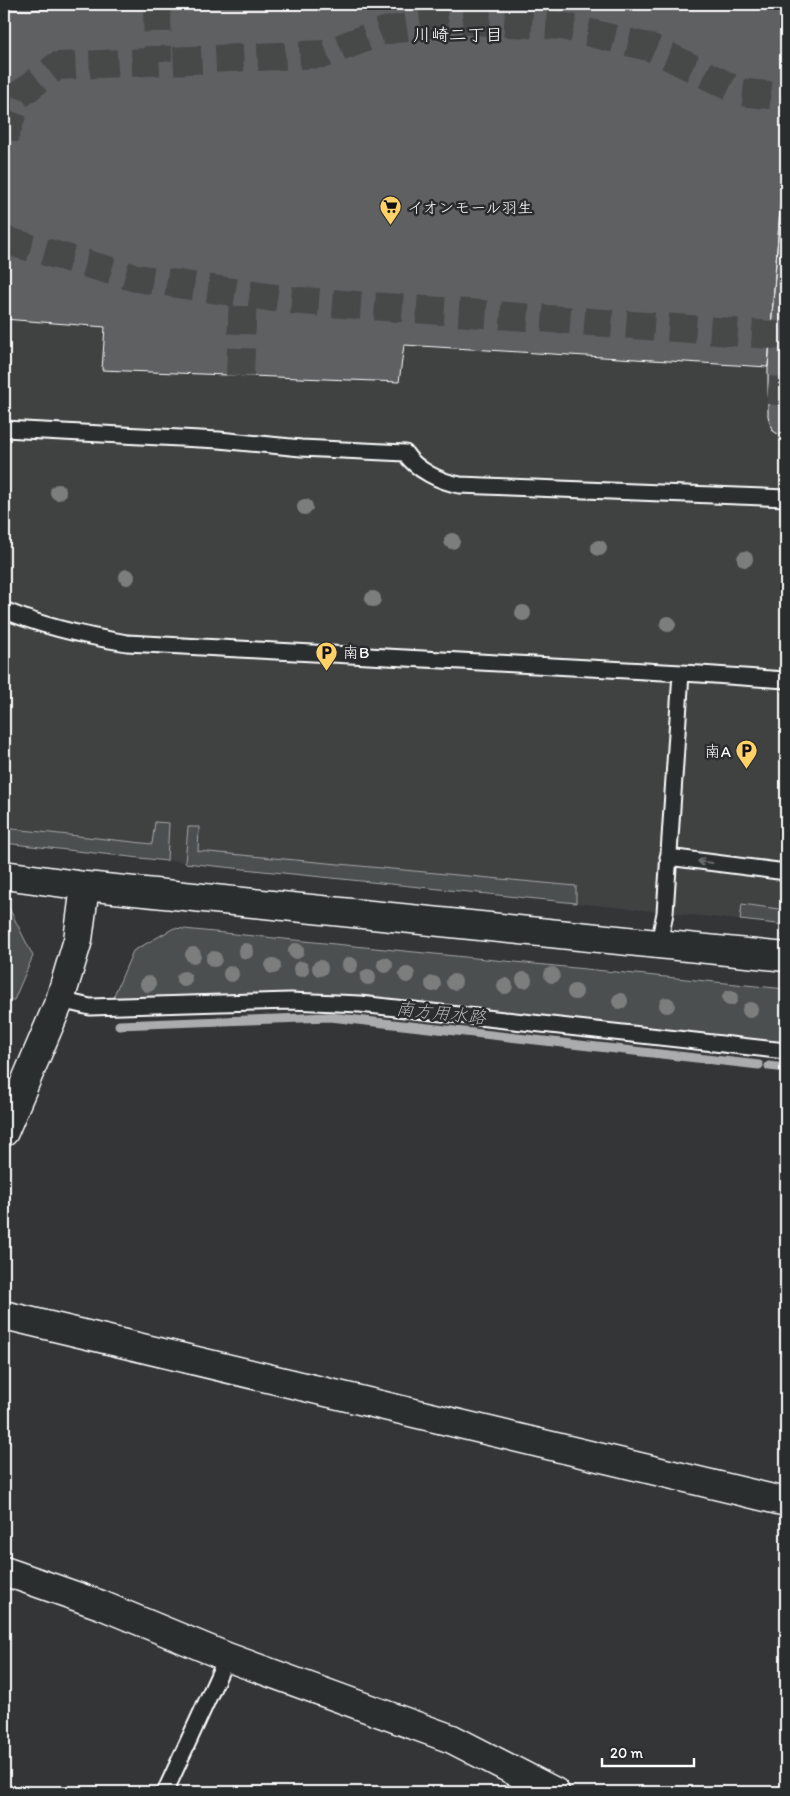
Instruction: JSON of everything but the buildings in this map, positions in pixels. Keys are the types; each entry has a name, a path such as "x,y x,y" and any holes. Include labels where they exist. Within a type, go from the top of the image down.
{"street":[{"path":"4,875 85,886 786,957"},
{"path":"4,1132 60,1000 78,940 85,886"},
{"path":"4,1315 786,1502"},
{"path":"4,1571 101,1606 227,1657 452,1739 554,1792"}],"lane":[{"path":"4,429 219,440 301,448 405,453 409,460 448,484 786,498"},
{"path":"4,610 16,616 71,632 127,643 786,680"},
{"path":"659,944 665,913 681,673"},
{"path":"668,857 786,872"},
{"path":"60,1000 90,1007 290,1002 360,1004 786,1051"},
{"path":"165,1792 227,1657"}],"shaded area":[{"name":"イオンモール羽生","path":"4,4 786,4 786,925 4,843"},
{"path":"155,822 169,823 167,861 4,843 4,828 152,844"},
{"path":"188,827 199,827 198,851 576,886 576,903 185,863"},
{"path":"742,904 786,910 786,925 740,920"},
{"path":"4,906 8,906 33,956 14,1000 4,1000"},
{"path":"174,928 786,989 786,1044 348,996 112,1000 133,951"}],"waterway":[{"name":"南方用水路","path":"119,1025 330,1017 759,1065"},
{"name":"南方用水路","path":"769,1066 786,1068"}],"tunnel":[{"path":"157,4 158,61"},
{"path":"4,138 19,95 57,66 324,54 384,31 455,20 562,26 652,48 740,92 786,97"},
{"path":"4,240 136,278 288,300 786,336"},
{"path":"240,376 243,294"},
{"path":"768,390 786,392"}],"place":[{"name":"イオンモール羽生","path":"391,226"},
{"name":"南B","path":"327,671"},
{"name":"南A","path":"747,770"}],"district":[{"name":"川崎二丁目","path":"458,35"}]}
